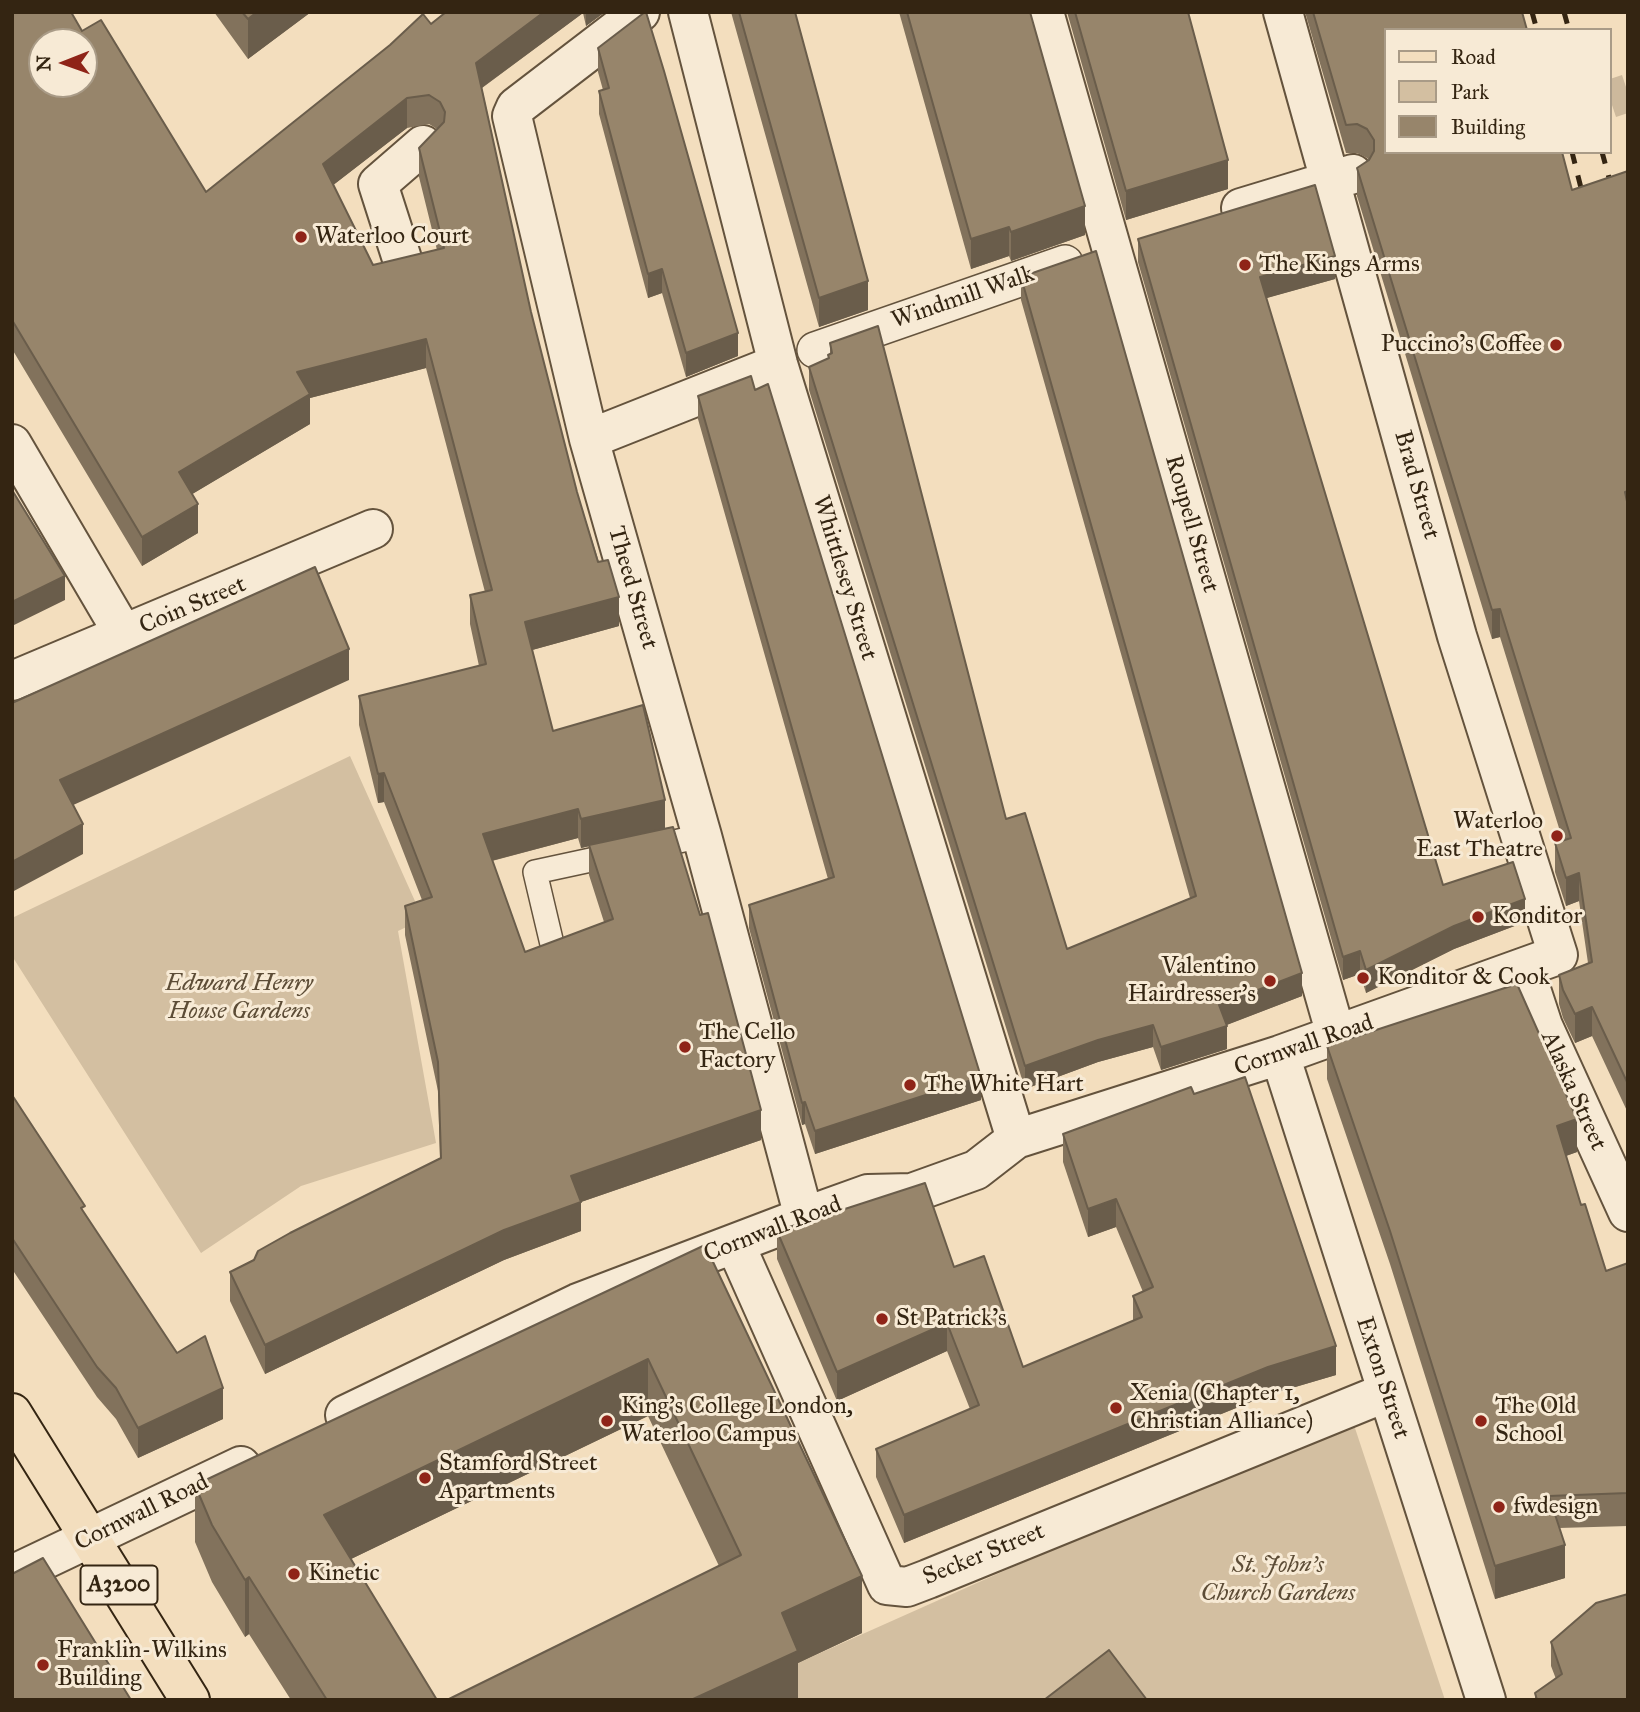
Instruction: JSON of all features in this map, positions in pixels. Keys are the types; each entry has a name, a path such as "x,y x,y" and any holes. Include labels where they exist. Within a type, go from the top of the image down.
{"main road":[{"name":"A3200","path":"12,1413 190,1700"}],"street":[{"name":"Theed Street","path":"640,12 501,121 702,836 804,1217"},
{"name":"Whittlesey Street","path":"688,12 778,364 1016,1139"},
{"name":"Roupell Street","path":"1044,12 1336,1035"},
{"name":"Brad Street","path":"1283,12 1342,177 1541,962"},
{"path":"403,262 378,184 423,145"},
{"path":"1210,217 1342,177"},
{"name":"Windmill Walk","path":"815,350 1147,236"},
{"path":"589,439 778,364"},
{"path":"12,444 124,635"},
{"name":"Coin Street","path":"12,681 373,529"},
{"name":"Cornwall Road","path":"318,1428 578,1303 868,1194 912,1194 976,1170 1016,1139 1280,1055 1541,962"},
{"name":"Alaska Street","path":"1541,962 1544,1026 1628,1212"},
{"name":"Exton Street","path":"1280,1055 1486,1700"},
{"name":"Secker Street","path":"735,1244 887,1586 907,1587 928,1579 1387,1392"},
{"name":"Cornwall Road","path":"12,1576 268,1452"}],"lane":[{"path":"552,944 536,872 702,836"}],"green space":[{"name":"Edward Henry House Gardens","path":"350,756 423,919 398,931 436,1143 301,1186 201,1253 12,956 12,918"},
{"name":"St. John's Church Gardens","path":"1351,1416 1445,1700 794,1700 782,1670"}],"building":[{"path":"12,12 71,12 80,28 28,28 28,98 98,98 98,28 87,28 101,20 206,192 390,45 423,14 431,24 446,12 544,12 476,63 531,312 577,492 598,562 608,560 619,597 525,622 553,731 643,705 665,800 581,819 578,809 483,834 525,952 613,919 589,845 673,827 700,915 708,913 761,1110 571,1176 581,1202 504,1230 265,1345 230,1272 254,1260 258,1251 290,1233 441,1158 438,1062 405,906 432,897 384,773 378,774 359,696 486,664 470,595 492,590 426,339 297,372 310,394 179,472 198,504 142,537 12,320","holes":["429,95 440,102 445,112 444,122 419,148 444,248 373,265 323,164 407,98"]},
{"path":"242,12 257,12 248,19"},
{"path":"645,12 738,333 686,353 662,269 648,274 599,91 609,88 598,48"},
{"path":"739,12 795,12 868,281 819,298"},
{"path":"907,12 1030,12 1085,206 1011,232 1009,227 971,239"},
{"path":"1075,12 1188,12 1228,160 1126,191"},
{"path":"1313,12 1522,12 1526,28 1384,28 1384,154 1563,154 1572,190 1628,171 1628,491 1625,492 1628,506 1628,1084 1592,1007 1575,1014 1563,990 1559,975 1592,962 1579,873 1566,878 1555,843 1571,838 1500,609 1492,610 1357,168 1369,160 1374,151 1374,140 1367,129 1357,124 1346,125"},
{"path":"1315,185 1335,256 1260,277 1443,885 1513,862 1525,899 1454,926 1366,970 1360,951 1343,957 1138,239"},
{"path":"1096,251 1302,973 1219,1005 1227,1026 1161,1047 1153,1025 1098,1040 1025,1066 809,367 829,358 828,355 832,353 830,343 878,326 1006,819 1025,813 1067,949 1196,896 1021,277"},
{"path":"751,376 755,390 768,384 981,1077 815,1131 805,1102 802,1103 749,905 834,877 698,396"},
{"path":"12,490 65,576 12,602"},
{"path":"315,567 349,649 60,780 83,824 12,862 12,703"},
{"path":"1517,984 1577,1119 1557,1126 1581,1205 1585,1204 1606,1271 1628,1263 1628,1493 1549,1496 1565,1545 1495,1566 1390,1231 1327,1046"},
{"path":"1245,1077 1336,1346 1268,1367 904,1515 876,1449 979,1405 947,1323 837,1372 777,1231 925,1183 954,1267 984,1256 1023,1367 1142,1317 1133,1296 1153,1287 1116,1199 1088,1209 1063,1134 1191,1087 1194,1094"},
{"path":"12,1095 85,1206 81,1208 177,1353 205,1336 223,1388 138,1428 116,1388 97,1367 12,1238"},
{"path":"705,1245 862,1576 782,1613 798,1651 691,1700 447,1700 741,1555 648,1359 324,1515 437,1700 327,1700 249,1577 245,1580 212,1525 195,1485"},
{"path":"43,1558 131,1700 12,1700 12,1574"},
{"path":"1628,1594 1628,1700 1537,1700 1535,1693 1562,1674 1551,1642 1596,1603"},
{"path":"1109,1650 1147,1700 1044,1700"}],"tunnel":[{"path":"1612,98 1628,93"}],"railway":[{"path":"1532,12 1536,28"},
{"path":"1564,12 1568,28"},
{"path":"1572,154 1585,204"},
{"path":"1603,154 1614,196"}],"place":[{"name":"Waterloo Court","path":"301,237"},
{"name":"The Kings Arms","path":"1245,265"},
{"name":"Puccino's Coffee","path":"1556,345"},
{"name":"Waterloo East Theatre","path":"1557,836"},
{"name":"Konditor","path":"1478,917"},
{"name":"Konditor & Cook","path":"1363,978"},
{"name":"Valentino Hairdresser's","path":"1270,981"},
{"name":"The Cello Factory","path":"685,1047"},
{"name":"The White Hart","path":"910,1085"},
{"name":"St Patrick's","path":"882,1319"},
{"name":"Xenia (Chapter 1, Christian Alliance)","path":"1116,1408"},
{"name":"King's College London, Waterloo Campus","path":"607,1421"},
{"name":"The Old School","path":"1481,1421"},
{"name":"Stamford Street Apartments","path":"425,1478"},
{"name":"fwdesign","path":"1499,1507"},
{"name":"Kinetic","path":"294,1574"},
{"name":"Franklin-Wilkins Building","path":"43,1665"}]}
